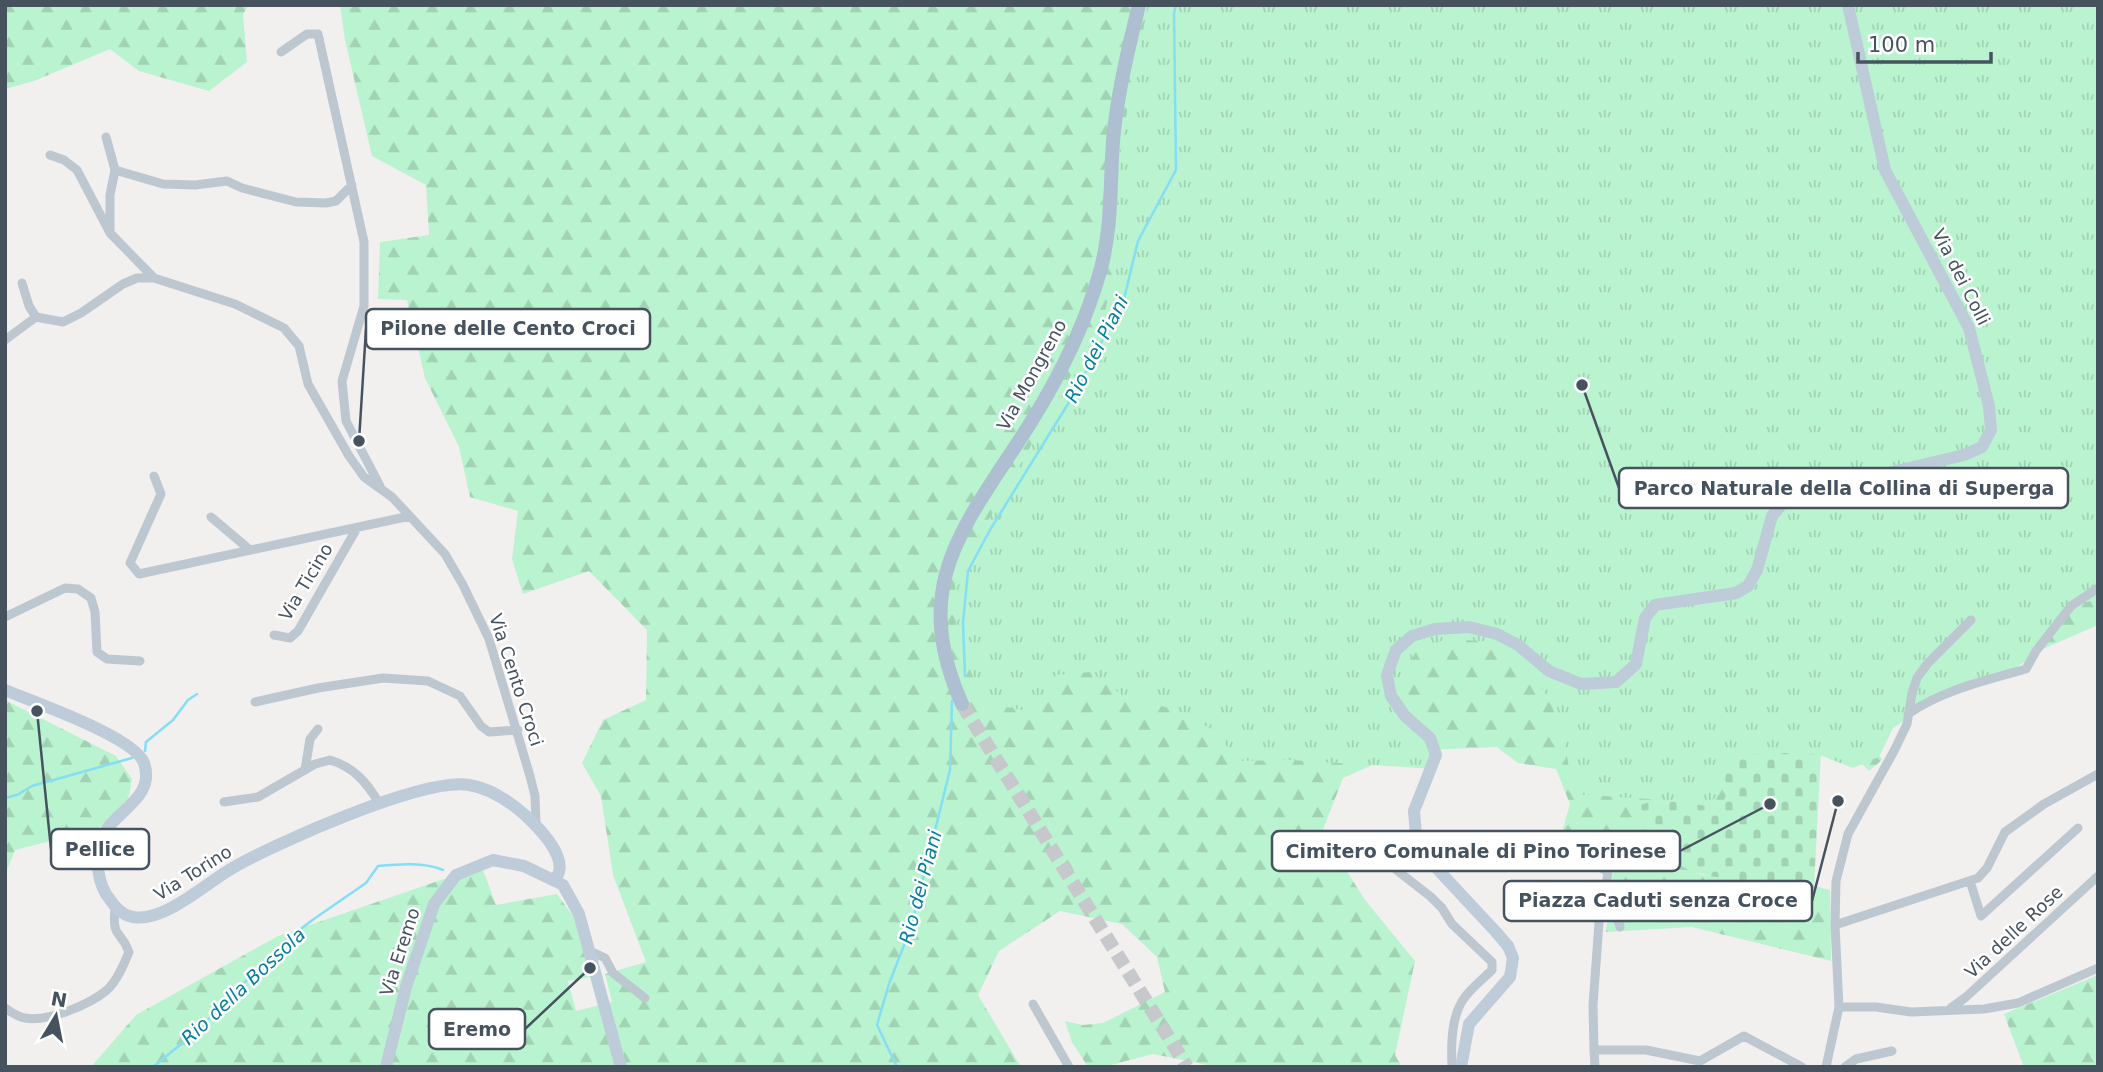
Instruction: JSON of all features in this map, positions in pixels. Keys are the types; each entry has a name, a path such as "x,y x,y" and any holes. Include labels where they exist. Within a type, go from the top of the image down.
{"main road":[{"name":"Via Mongreno","path":"962,704 947,668 939,626 947,567 968,522 1069,356 1094,290 1108,223 1116,113 1139,5"}],"street":[{"name":"Via dei Colli","path":"1461,1067 1469,1024 1510,977 1513,958 1508,946 1429,860 1416,835 1414,811 1436,755 1430,738 1405,716 1391,696 1387,675 1396,650 1412,636 1435,629 1469,627 1497,634 1518,645 1549,671 1581,684 1616,682 1636,664 1645,618 1654,605 1736,593 1748,586 1757,570 1772,516 1782,504 1863,479 1964,455 1982,447 1991,430 1989,406 1969,328 1885,170 1847,5"},
{"path":"281,52 307,34 318,34 364,243 364,306 342,381 346,421 381,487"},
{"path":"106,137 115,170 110,195 110,233"},
{"name":"Via Cento Croci","path":"50,155 64,160 77,170 110,233 154,278 235,304 284,328 299,346 308,384 363,477 381,487 445,554 476,609 489,639 518,730 535,796 536,824"},
{"path":"115,170 163,184 195,185 218,180 227,181 242,188 296,202 336,201 352,186"},
{"path":"22,283 29,306 36,317 63,322 123,284 137,278 154,278"},
{"path":"5,340 36,317"},
{"name":"Via Ticino","path":"154,477 161,494 130,564 139,574 410,516"},
{"path":"211,517 250,550"},
{"name":"Via Ticino","path":"274,635 290,638 298,631 357,528"},
{"path":"5,617 65,588 78,589 91,598 95,612 97,652 107,659 140,661"},
{"path":"1908,714 1936,698 1971,684 2026,669 2036,651 2071,606 2098,588"},
{"path":"1826,1067 1839,1007 1836,881 1847,834 1907,724 1912,692 1923,670 1971,620"},
{"path":"255,702 318,688 383,678 428,681 460,696 481,726 489,732 518,730"},
{"path":"5,690 104,732 134,748 144,762 146,780 143,791 136,800 105,832 98,862 104,891 115,908 114,927 117,936 126,942 129,952 122,969 107,989 63,1014 30,1019 21,1018 5,1008"},
{"path":"305,771 310,739 318,729"},
{"path":"224,802 258,797 315,764 330,760 355,772 367,784 379,803"},
{"path":"1835,925 1983,874 2005,832 2044,804 2098,774"},
{"name":"Via Torino","path":"115,908 131,917 158,916 261,852 379,803 436,787 468,784 497,794 536,824 557,854 559,879 579,914 621,1067"},
{"path":"1969,881 1981,916 2078,828"},
{"path":"1555,842 1569,854 1608,871 1595,953 1595,1067"},
{"name":"Via Eremo","path":"386,1067 406,987 434,904 456,875 493,860 524,866 559,879"},
{"path":"1385,861 1442,908 1452,924 1492,962 1492,970 1465,997 1458,1009 1454,1026 1452,1067"},
{"name":"Via delle Rose","path":"1950,1009 2098,876"},
{"path":"1605,903 1610,903 1615,909 1620,927"},
{"path":"590,951 605,958 613,973 645,998"},
{"path":"1839,1007 1876,1007 1911,1012 1984,1009 2018,1003 2098,968"},
{"path":"1033,1003 1069,1067"},
{"path":"1594,1051 1646,1050 1700,1060 1744,1036 1802,1067"},
{"path":"1845,1067 1856,1059 1892,1051"}],"green space":[{"path":"5,5 249,5 243,14 247,62 209,91 139,71 110,49 34,81 5,89"},
{"path":"340,5 2098,5 2098,625 1946,691 1862,721 1882,760 1869,771 1848,749 1821,752 1720,782 1727,794 1720,808 1655,801 1641,832 1666,845 1679,864 1702,875 1814,886 1830,890 1831,961 1692,927 1606,932 1613,870 1581,859 1559,843 1570,804 1556,769 1518,763 1497,747 1404,751 1343,778 1322,832 1365,900 1415,961 1395,1055 1402,1067 1217,1067 1153,1054 1103,1067 1088,1067 1072,1042 1065,1021 1083,1025 1103,1023 1165,992 1157,957 1122,924 1060,911 999,951 978,995 1021,1067 91,1067 136,1015 278,936 441,880 483,870 496,905 557,894 575,919 590,977 568,981 576,1011 612,1002 605,974 646,962 613,875 601,796 582,763 603,720 646,700 647,630 589,571 523,594 512,559 518,511 470,497 459,447 425,378 407,300 378,299 380,242 429,235 426,185 372,156 345,40"},
{"path":"1148,5 2098,5 2098,600 2073,604 2026,661 2003,676 1942,696 1893,728 1879,757 1853,768 1817,754 1741,755 1726,770 1722,790 1710,803 1573,794 1565,743 1551,703 1527,664 1502,643 1453,639 1424,644 1401,670 1402,706 1429,732 1435,769 1290,760 1240,761 1211,729 1179,711 1122,695 1091,672 1056,675 1040,699 1028,711 983,703 956,633 955,579 1103,319 1116,268 1118,171"},
{"path":"5,700 116,756 132,779 128,800 98,829 15,850 5,875"},
{"path":"1717,741 1821,752 1814,886 1764,883 1691,871 1680,865 1666,845 1647,834 1636,823 1635,810 1651,802 1720,808 1727,794 1720,782"},
{"path":"2098,975 2098,1067 2024,1067 2004,1014"}],"waterway":[{"name":"Rio dei Piani","path":"965,676 963,623 968,571 990,530 1076,391 1124,299 1138,241 1176,170 1176,5"},
{"path":"145,751 146,742 173,720 188,700 197,694"},
{"name":"Rio dei Piani","path":"897,1067 877,1025 889,984 911,927 950,770 952,701"},
{"path":"5,798 17,795 32,786 132,758"},
{"name":"Rio della Bossola","path":"153,1067 196,1032 283,943 366,883 378,866 420,865 443,870"}],"tunnel":[{"path":"962,704 1187,1067"}],"place":[{"name":"Parco Naturale della Collina di Superga","path":"1582,385"},
{"name":"Pilone delle Cento Croci","path":"359,441"},
{"name":"Pellice","path":"37,711"},
{"name":"Piazza Caduti senza Croce","path":"1838,801"},
{"name":"Cimitero Comunale di Pino Torinese","path":"1770,804"},
{"name":"Eremo","path":"590,968"}]}
